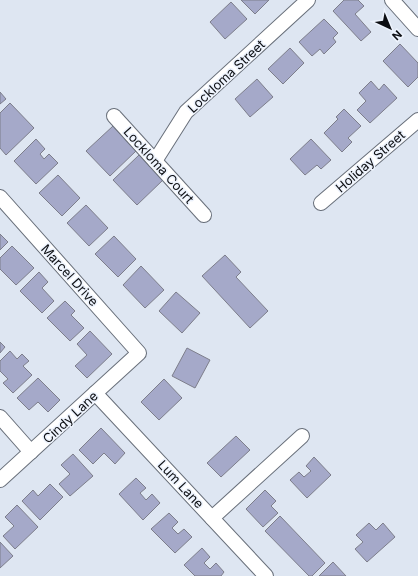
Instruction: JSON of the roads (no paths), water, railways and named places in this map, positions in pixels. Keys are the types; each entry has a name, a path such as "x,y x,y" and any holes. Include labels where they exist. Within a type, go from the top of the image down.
{"street":[{"name":"Lockloma Street","path":"155,161 186,112 308,0"},
{"path":"392,0 418,30"},
{"name":"Lockloma Court","path":"114,116 204,215"},
{"name":"Holiday Street","path":"321,203 418,120"},
{"name":"Marcel Drive","path":"0,197 139,353"},
{"name":"Cindy Lane","path":"0,480 139,353"},
{"name":"Lum Lane","path":"95,393 266,576"},
{"path":"0,417 32,452"},
{"path":"212,518 302,436"}]}
